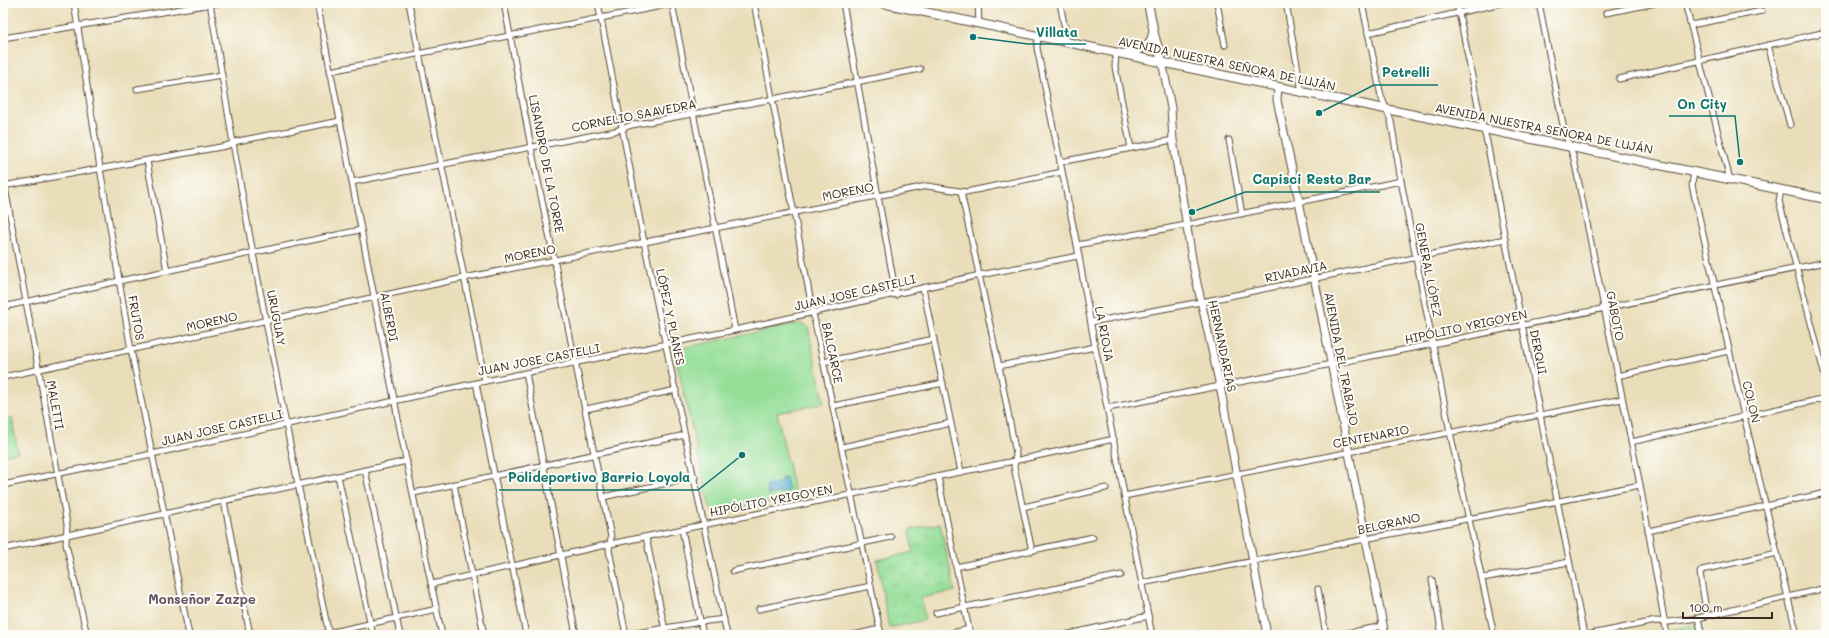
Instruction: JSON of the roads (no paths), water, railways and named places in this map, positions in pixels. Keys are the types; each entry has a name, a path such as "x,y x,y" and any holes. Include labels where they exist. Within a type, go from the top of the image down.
{"main road":[{"name":"AVENIDA NUESTRA SEÑORA DE LUJÁN","path":"882,3 906,6 979,24 1162,61 1278,87 1826,199"},
{"path":"1148,3 1162,61"},
{"path":"1153,3 1160,38 1162,61"},
{"path":"1119,53 1145,48 1153,39 1154,32"}],"street":[{"name":"FRUTOS","path":"74,3 131,350 189,635"},
{"path":"3,38 218,3"},
{"name":"ALBERDI","path":"317,3 360,230 375,297 442,635"},
{"path":"409,3 484,381"},
{"name":"LISANDRO DE LA TORRE","path":"504,3 531,147 575,364 604,497 611,538 609,550 625,635"},
{"name":"LÓPEZ Y PLANES","path":"598,3 644,242 705,524 727,635"},
{"name":"BALCARCE","path":"754,3 813,313 853,495 881,635"},
{"path":"842,3 896,295"},
{"path":"978,3 979,24"},
{"path":"1060,3 1065,29 1065,42"},
{"path":"1217,3 1225,45"},
{"path":"1286,3 1302,92"},
{"name":"GENERAL LÓPEZ","path":"1362,3 1381,96 1391,121 1450,432 1494,635"},
{"name":"DERQUI","path":"1457,3 1484,129 1569,562 1585,635"},
{"path":"1368,33 1502,3"},
{"name":"GABOTO","path":"1539,3 1564,130 1574,159 1603,309 1640,485 1667,635"},
{"path":"1606,13 1625,6 1656,3"},
{"path":"1686,3 1730,180"},
{"name":"URUGUAY","path":"211,4 233,143 253,253 298,485 329,634"},
{"path":"330,71 420,55 511,35 672,4 735,330"},
{"path":"1691,26 1762,11"},
{"path":"1618,80 1826,32"},
{"name":"LA RIOJA","path":"1038,36 1037,48 1077,245 1095,347 1152,635"},
{"path":"1768,45 1790,125"},
{"path":"1119,53 1115,67 1131,148"},
{"name":"HERNANDARIAS","path":"1162,61 1186,225 1201,302 1220,386 1267,635"},
{"name":"CORNELIO SAAVEDRA","path":"352,182 920,69"},
{"path":"137,89 222,75"},
{"name":"AVENIDA DEL TRABAJO","path":"1278,87 1277,100 1299,201 1385,635"},
{"path":"4,186 147,161 340,121"},
{"path":"1060,162 1173,140"},
{"path":"1229,140 1242,214"},
{"path":"147,161 167,271"},
{"name":"MORENO","path":"3,377 464,278 927,186 961,192 1062,172"},
{"name":"COLON","path":"1694,172 1692,185 1714,285 1797,635"},
{"name":"MALETTI","path":"3,178 67,524 66,544 88,635"},
{"path":"1077,245 1242,214 1401,180"},
{"path":"1781,190 1779,201 1826,380"},
{"path":"961,192 999,366 1016,454 1014,467 1032,551"},
{"path":"3,307 360,230"},
{"name":"RIVADAVIA","path":"1091,322 1201,302 1505,239"},
{"name":"JUAN JOSE CASTELLI","path":"3,485 484,381 575,364 735,330 980,275 1078,256"},
{"name":"HIPÓLITO YRIGOYEN","path":"1108,408 1522,326 1826,262"},
{"path":"923,288 961,472"},
{"path":"823,362 934,339"},
{"path":"999,366 1095,347"},
{"path":"1617,376 1729,351"},
{"path":"526,373 560,549 559,556 576,635"},
{"path":"476,383 526,635"},
{"path":"833,406 943,383"},
{"path":"586,409 676,390"},
{"path":"1631,442 1826,398"},
{"name":"CENTENARIO","path":"1124,496 1622,399"},
{"path":"842,447 951,423"},
{"path":"414,493 685,435"},
{"name":"HIPÓLITO YRIGOYEN","path":"432,584 610,544 1014,462 1114,439"},
{"path":"3,549 407,461"},
{"path":"365,470 400,635"},
{"path":"338,476 373,635"},
{"path":"604,497 694,477"},
{"path":"938,477 970,635"},
{"path":"454,484 484,635"},
{"name":"BELGRANO","path":"1142,583 1640,485"},
{"path":"1023,507 1106,488"},
{"path":"1648,531 1826,494"},
{"path":"224,501 250,635"},
{"path":"682,529 703,635"},
{"path":"646,537 666,635"},
{"path":"733,571 891,537"},
{"path":"956,567 1093,537"},
{"path":"1707,616 1700,573 1702,570 1777,553"},
{"path":"1482,578 1569,562"},
{"path":"936,613 1121,575"},
{"path":"1432,580 1442,635"},
{"path":"759,609 871,586"},
{"path":"1585,635 1656,621 1664,622 1698,618 1826,588"},
{"path":"1318,589 1326,635"},
{"path":"318,635 329,634 371,623 437,609"},
{"path":"1065,635 1148,616"},
{"path":"1698,618 1702,635"},
{"path":"625,635 700,622 724,620"},
{"path":"1337,635 1383,626"},
{"path":"853,635 880,629"},
{"path":"944,635 969,629"}],"water":[{"path":"786,477 789,491 768,495 766,485 782,482 781,478"}],"place":[{"name":"Villata","path":"973,37"},
{"name":"Petrelli","path":"1319,113"},
{"name":"On City","path":"1740,162"},
{"name":"Capisci Resto Bar","path":"1192,212"},
{"name":"Polideportivo Barrio Loyola","path":"742,455"}],"district":[{"name":"Monseñor Zazpe","path":"202,599"}]}
